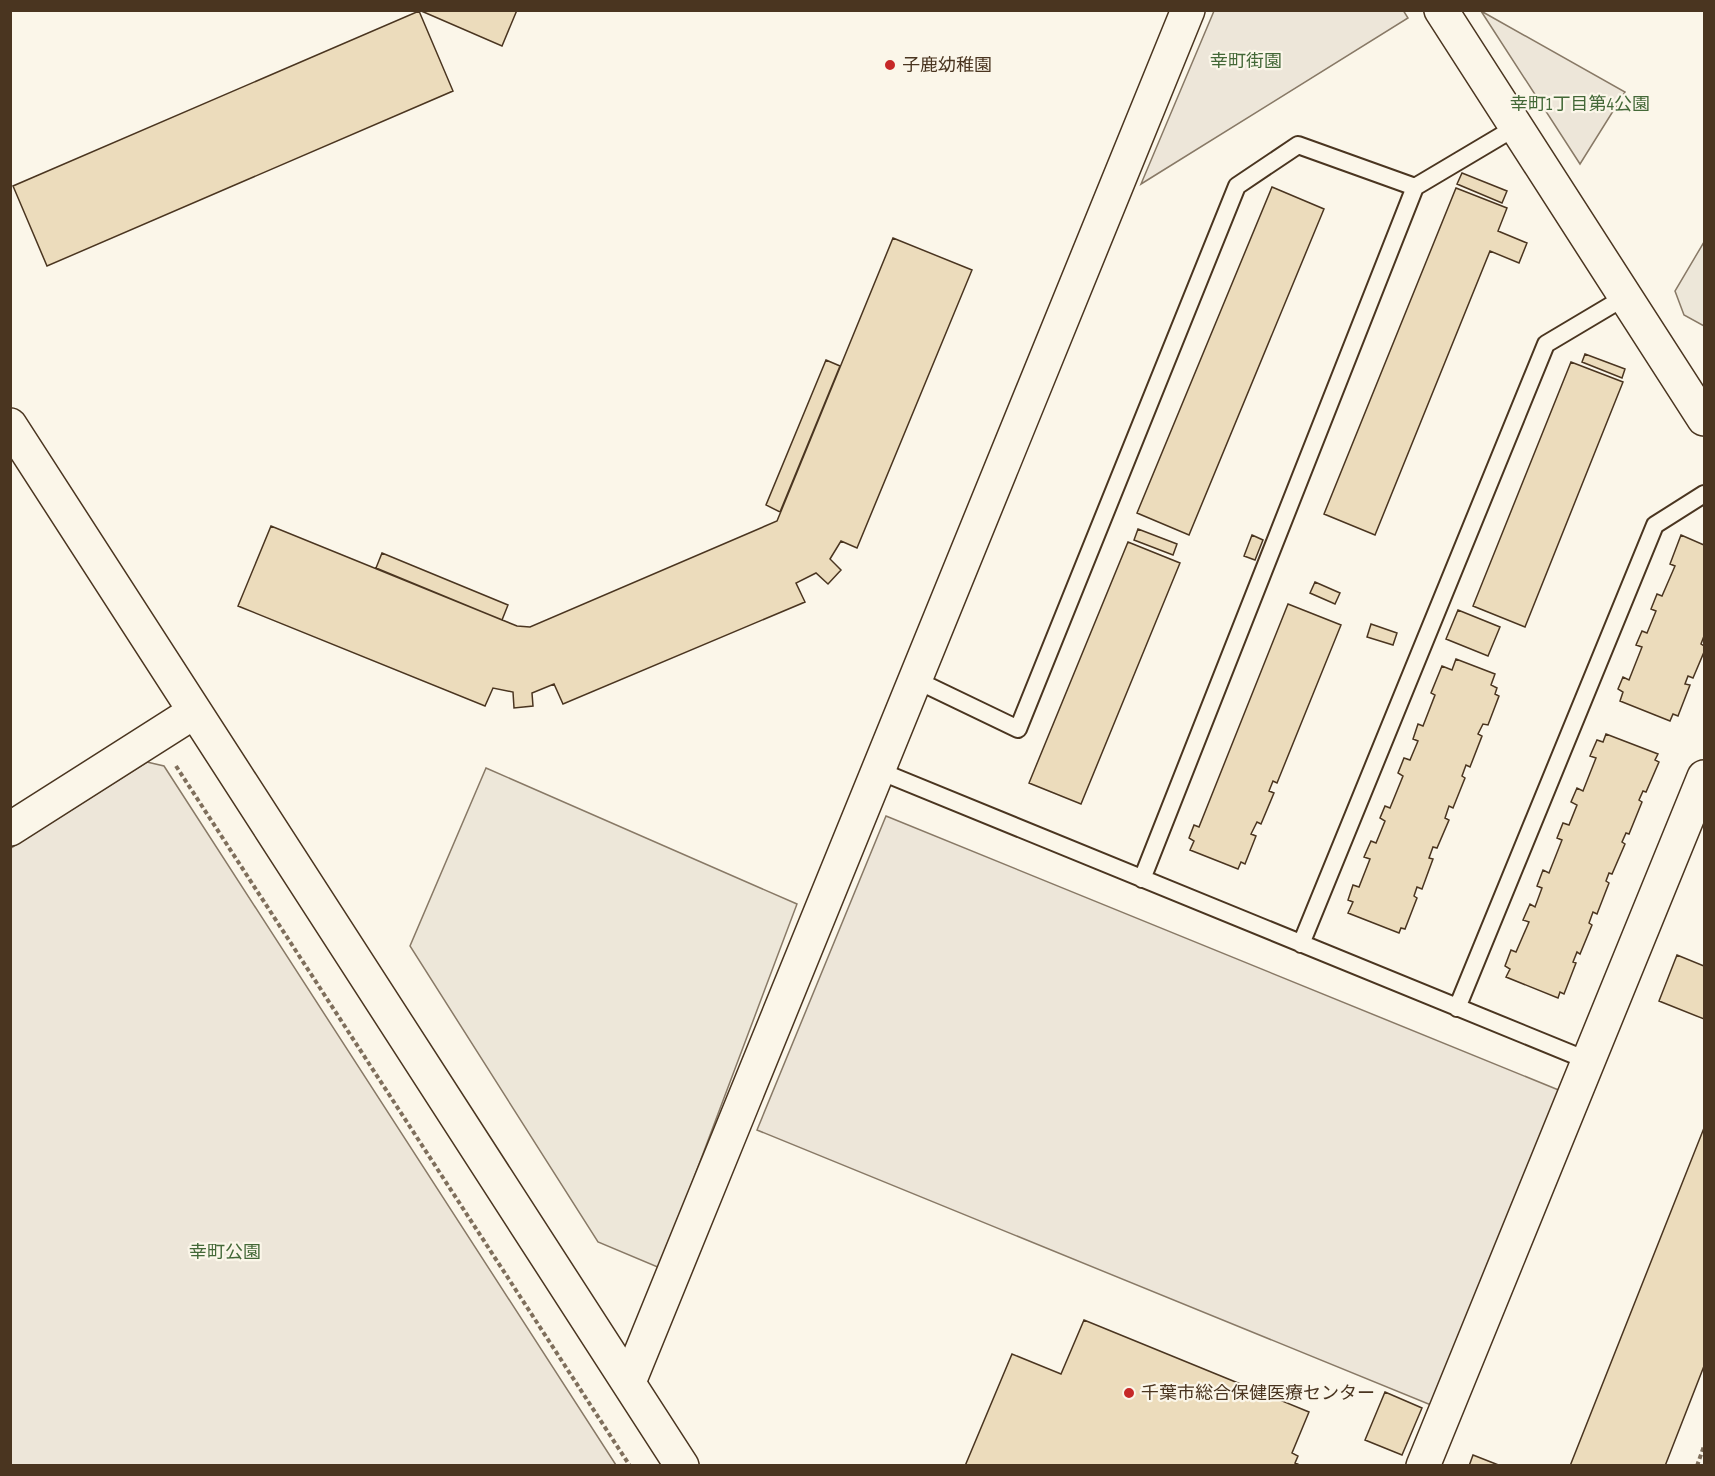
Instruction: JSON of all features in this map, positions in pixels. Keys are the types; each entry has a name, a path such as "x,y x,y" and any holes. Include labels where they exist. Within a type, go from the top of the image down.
{"street":[{"path":"629,1382 1188,10"},
{"path":"1441,10 1704,419"},
{"path":"10,425 682,1466"},
{"path":"10,829 194,712"},
{"path":"1423,1466 1704,777"}],"lane":[{"path":"1142,879 1416,187 1516,127"},
{"path":"915,680 1018,729 1237,186 1298,145 1416,187"},
{"path":"1301,944 1546,344 1626,297"},
{"path":"1457,1008 1655,525 1704,494"},
{"path":"877,770 1589,1061"}],"path":[{"path":"176,766 630,1466"},
{"path":"1697,1466 1704,1446"}],"green space":[{"name":"幸町街園","path":"1403,10 1408,18 1141,184 1214,11"},
{"name":"幸町1丁目第4公園","path":"1481,11 1625,92 1580,164"},
{"name":"幸町公園","path":"147,762 164,766 616,1465 11,1466 11,848"},
{"path":"886,816 1561,1091 1431,1405 757,1130"}],"shaded area":[{"path":"1704,242 1704,326 1684,315 1675,291"},
{"path":"486,768 797,904 660,1268 598,1242 410,946"}],"building":[{"path":"419,10 517,10 502,46"},
{"path":"419,11 453,91 47,266 13,186"},
{"path":"1462,173 1507,191 1502,203 1457,184"},
{"path":"1272,187 1324,209 1189,535 1137,513"},
{"path":"1456,188 1507,208 1498,231 1527,243 1519,263 1490,251 1375,535 1324,514"},
{"path":"893,238 972,270 857,548 841,541 830,559 841,570 828,584 816,573 796,583 805,602 563,704 554,684 532,693 533,706 514,708 513,692 493,688 485,706 238,606 271,526 517,626 530,627 777,521"},
{"path":"1585,354 1625,369 1622,378 1582,362"},
{"path":"826,360 840,366 780,512 766,505"},
{"path":"1571,362 1623,382 1525,627 1473,606"},
{"path":"1138,529 1177,544 1173,555 1134,540"},
{"path":"1252,535 1263,540 1255,560 1244,556"},
{"path":"1681,535 1704,545 1704,636 1701,644 1704,646 1704,652 1693,678 1688,676 1685,684 1690,685 1678,716 1673,714 1670,721 1620,701 1623,692 1618,689 1623,677 1629,680 1642,647 1636,645 1642,631 1647,633 1656,611 1651,609 1657,594 1662,596 1675,566 1670,564"},
{"path":"1128,542 1180,563 1081,804 1029,783"},
{"path":"382,553 508,605 502,620 376,568"},
{"path":"1315,582 1340,593 1335,604 1310,593"},
{"path":"1288,604 1341,625 1277,783 1273,781 1269,791 1274,793 1261,824 1257,822 1251,834 1256,836 1245,864 1241,862 1238,869 1190,850 1194,841 1189,838 1194,825 1199,827"},
{"path":"1458,610 1500,627 1488,656 1446,639"},
{"path":"1371,624 1397,633 1393,645 1367,637"},
{"path":"1456,659 1495,674 1491,685 1497,688 1495,694 1499,696 1488,725 1483,724 1478,734 1482,736 1470,767 1466,765 1462,776 1465,778 1453,808 1449,806 1445,818 1449,820 1437,848 1433,847 1429,858 1433,859 1422,889 1417,887 1414,896 1417,898 1405,929 1401,928 1399,933 1348,913 1353,902 1348,900 1353,885 1359,887 1370,859 1364,857 1371,841 1376,843 1385,821 1380,818 1385,806 1390,808 1403,776 1398,773 1404,758 1410,760 1418,741 1413,739 1418,724 1423,726 1435,695 1431,693 1442,666 1452,670"},
{"path":"1606,734 1658,754 1655,760 1659,762 1646,792 1643,791 1639,800 1642,802 1629,834 1626,833 1622,842 1625,844 1612,874 1609,873 1606,881 1609,883 1597,914 1593,912 1589,923 1592,925 1580,954 1577,952 1573,962 1576,963 1564,994 1560,992 1558,998 1506,977 1510,969 1505,966 1511,950 1516,952 1529,922 1523,920 1530,904 1535,907 1542,888 1537,886 1543,870 1549,873 1562,840 1557,838 1563,823 1569,825 1577,805 1571,802 1577,788 1583,791 1596,758 1590,756 1597,740 1603,742"},
{"path":"1677,955 1704,966 1704,1019 1659,1001"},
{"path":"1704,1128 1704,1366 1665,1466 1570,1466"},
{"name":"千葉市総合保健医療センター","path":"1084,1320 1309,1412 1292,1453 1298,1456 1295,1463 1302,1466 965,1466 1012,1354 1061,1374"},
{"path":"1385,1392 1422,1408 1402,1455 1365,1440"},
{"path":"1473,1455 1501,1466 1469,1466"}],"place":[{"name":"子鹿幼稚園","path":"890,65"},
{"name":"千葉市総合保健医療センター","path":"1129,1393"}]}
